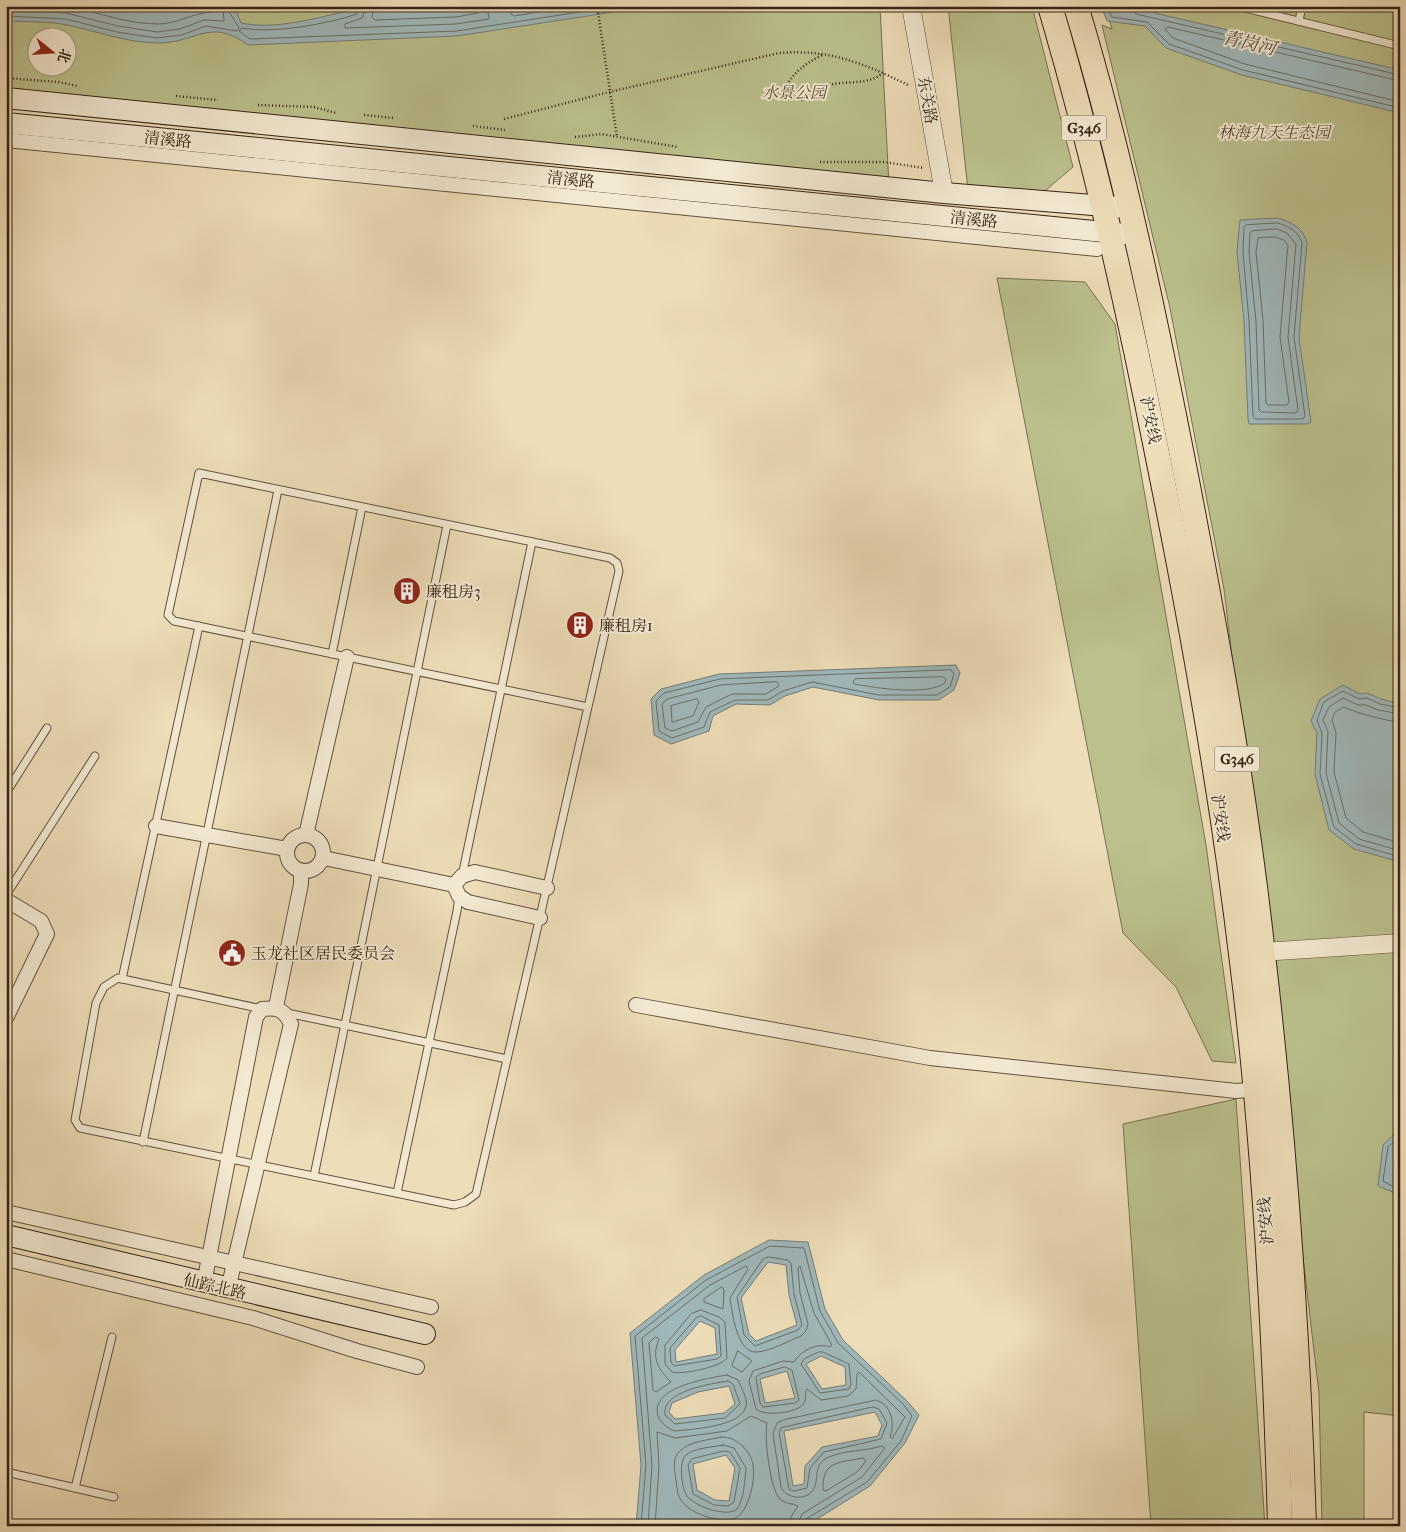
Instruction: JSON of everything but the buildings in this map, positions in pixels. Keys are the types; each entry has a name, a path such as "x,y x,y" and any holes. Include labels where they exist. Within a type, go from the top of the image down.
{"highway":[{"name":"沪安线","path":"1050,6 1104,206 1104,240 1184,584 1242,962 1288,1210 1301,1424 1304,1526"},
{"name":"沪安线","path":"1076,6 1136,235 1163,358 1206,581 1238,766 1263,952 1280,1526"}],"main road":[{"name":"清溪路","path":"6,98 944,193 1129,208"},
{"path":"98,132 101,107"},
{"name":"清溪路","path":"6,123 1104,240 1136,235"},
{"name":"仙踪北路","path":"6,1235 228,1289 425,1334"}],"street":[{"name":"东关路","path":"911,6 944,193"},
{"path":"6,140 1104,240"},
{"path":"306,835 347,657"},
{"path":"156,826 287,849"},
{"path":"306,835 313,836 322,845 324,858 313,871 301,872 288,861 287,849 294,838 306,835"},
{"path":"324,858 458,886 468,902 540,918"},
{"path":"228,1289 292,1024 281,1010 301,884 301,872"},
{"path":"458,886 475,872 547,888"},
{"path":"6,900 41,921 47,934 6,1018"},
{"path":"1263,952 1400,943"},
{"path":"636,1005 930,1058 1236,1091 1266,1089"},
{"path":"204,1283 256,1017 262,1010 281,1010"},
{"path":"6,1212 431,1307"},
{"path":"6,1259 253,1318 357,1351 417,1367"}],"lane":[{"path":"1237,6 1400,46"},
{"path":"1300,21 1302,6"},
{"path":"262,1010 122,978 118,978 104,986 96,1003 75,1120 80,1128 454,1205 466,1202 476,1194 547,888 619,571 617,563 610,558 199,474 168,615 174,621 588,707"},
{"path":"143,1142 278,490"},
{"path":"332,654 362,507"},
{"path":"314,1176 447,525"},
{"path":"397,1193 457,911 458,886 502,689 532,542"},
{"path":"122,978 199,626"},
{"path":"6,793 47,728"},
{"path":"6,895 95,756"},
{"path":"281,1010 507,1059"},
{"path":"75,1488 112,1337"},
{"path":"6,1472 114,1497"}],"path":[{"path":"597,6 617,137"},
{"path":"504,119 609,92 779,53 801,51 844,57 883,73 927,95"},
{"path":"782,94 787,83 798,69 823,54"},
{"path":"801,100 829,85 864,83 874,80 883,73"},
{"path":"6,78 59,82 86,88"},
{"path":"173,96 222,101"},
{"path":"254,105 314,107 337,113"},
{"path":"357,114 395,118"},
{"path":"465,126 491,127 513,131"},
{"path":"569,138 601,134 687,148"},
{"path":"817,162 884,162 940,170"}],"green space":[{"name":"水景公园","path":"6,6 880,6 889,187 6,98"},
{"path":"948,6 1032,6 1073,167 1040,195 968,190"},
{"name":"林海九天生态园","path":"1105,6 1400,6 1400,1416 1364,1412 1364,1526 1322,1526 1319,1393 1224,589 1170,308 1102,25 1112,29"},
{"path":"997,278 1085,282 1115,324 1206,845 1236,1063 1212,1061 1176,987 1123,933"},
{"path":"1236,1099 1265,1526 1151,1526 1123,1124"}],"water":[{"path":"6,6 234,6 241,23 267,25 318,18 354,10 357,6 487,6 500,9 510,6 631,6 620,11 457,36 248,45 235,37 213,32 171,42 158,43 123,39 60,24 6,21"},
{"path":"1101,6 1133,8 1400,70 1400,113 1242,75 1166,48 1145,26 1107,21"},
{"path":"1278,218 1296,226 1307,242 1299,337 1311,422 1307,424 1249,424 1244,321 1237,252 1240,220"},
{"path":"956,665 960,673 954,690 939,700 879,700 813,687 785,696 770,705 736,704 713,716 709,731 671,744 654,735 651,699 661,689 719,674"},
{"path":"1343,685 1360,694 1367,693 1400,704 1400,862 1354,849 1329,830 1315,774 1317,733 1311,721 1320,699"},
{"path":"1400,1129 1400,1195 1378,1186 1383,1145"},
{"path":"769,1240 808,1242 825,1309 843,1340 907,1401 919,1415 905,1443 870,1486 809,1524 797,1526 636,1526 641,1465 630,1333 704,1275","holes":["768,1262 786,1265 789,1295 797,1325 756,1341 749,1334 741,1298","700,1321 715,1328 717,1354 676,1362 675,1350","821,1356 845,1367 846,1385 822,1389 806,1364","787,1371 795,1398 765,1403 760,1379","729,1386 735,1404 724,1413 675,1419 669,1412 672,1403 698,1392","875,1412 882,1425 878,1436 822,1447 805,1466 804,1484 793,1486 784,1431","726,1455 735,1468 729,1501 715,1500 697,1490 693,1464"]}],"waterway":[{"name":"青岗河","path":"1097,8 1106,10"}],"place":[{"name":"廉租房3","path":"407,591"},
{"name":"廉租房1","path":"580,625"},
{"name":"玉龙社区居民委员会","path":"232,953"}]}
